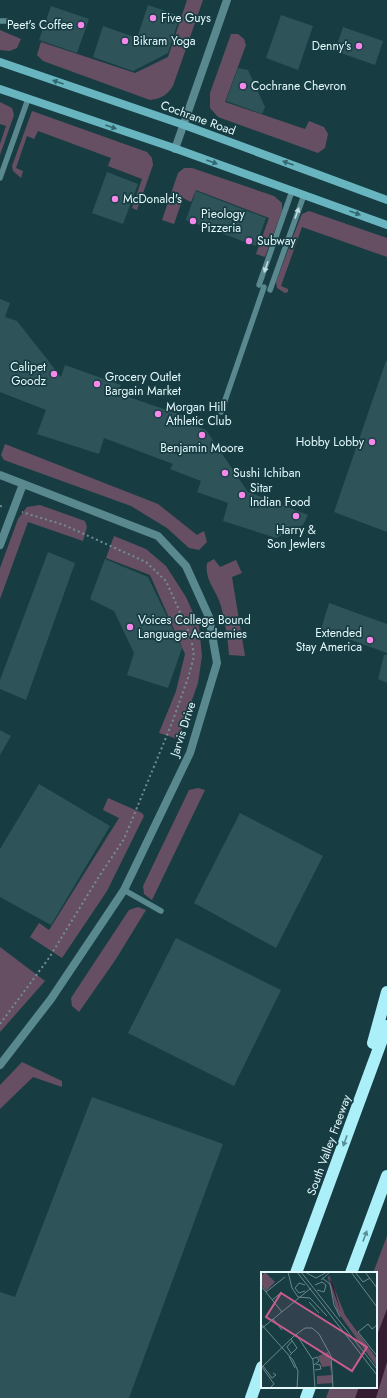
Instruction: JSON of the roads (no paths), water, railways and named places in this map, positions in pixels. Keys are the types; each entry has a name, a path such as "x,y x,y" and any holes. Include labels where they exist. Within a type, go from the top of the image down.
{"highway":[{"path":"352,1121 387,992"},
{"name":"South Valley Freeway","path":"296,1272 387,1026"},
{"path":"351,1272 387,1176"},
{"path":"251,1398 261,1370"},
{"path":"306,1398 310,1388"}],"main road":[{"name":"Cochrane Road","path":"0,62 184,125 387,200"},
{"path":"0,89 292,190 387,225"}],"street":[{"path":"175,149 227,0"},
{"name":"Jarvis Drive","path":"0,475 158,536 186,566 209,617 217,663 190,753 124,890 51,999 0,1065"},
{"path":"0,545 23,484"}],"lane":[{"path":"0,21 8,21"},
{"path":"0,178 28,98"},
{"path":"265,287 292,190"},
{"path":"221,412 265,287 304,195"},
{"path":"124,890 161,911"}],"place":[{"name":"Five Guys","path":"153,18"},
{"name":"Peet's Coffee","path":"81,25"},
{"name":"Bikram Yoga","path":"125,41"},
{"name":"Denny's","path":"359,46"},
{"name":"Cochrane Chevron","path":"243,86"},
{"name":"McDonald's","path":"115,199"},
{"name":"Pieology Pizzeria","path":"193,221"},
{"name":"Subway","path":"249,241"},
{"name":"Calipet Goodz","path":"54,374"},
{"name":"Grocery Outlet Bargain Market","path":"97,384"},
{"name":"Morgan Hill Athletic Club","path":"158,414"},
{"name":"Benjamin Moore","path":"202,435"},
{"name":"Hobby Lobby","path":"372,442"},
{"name":"Sushi Ichiban","path":"225,473"},
{"name":"Sitar Indian Food","path":"242,495"},
{"name":"Harry & Son Jewlers","path":"296,516"},
{"name":"Voices College Bound Language Academies","path":"130,627"},
{"name":"Extended Stay America","path":"370,640"}]}
